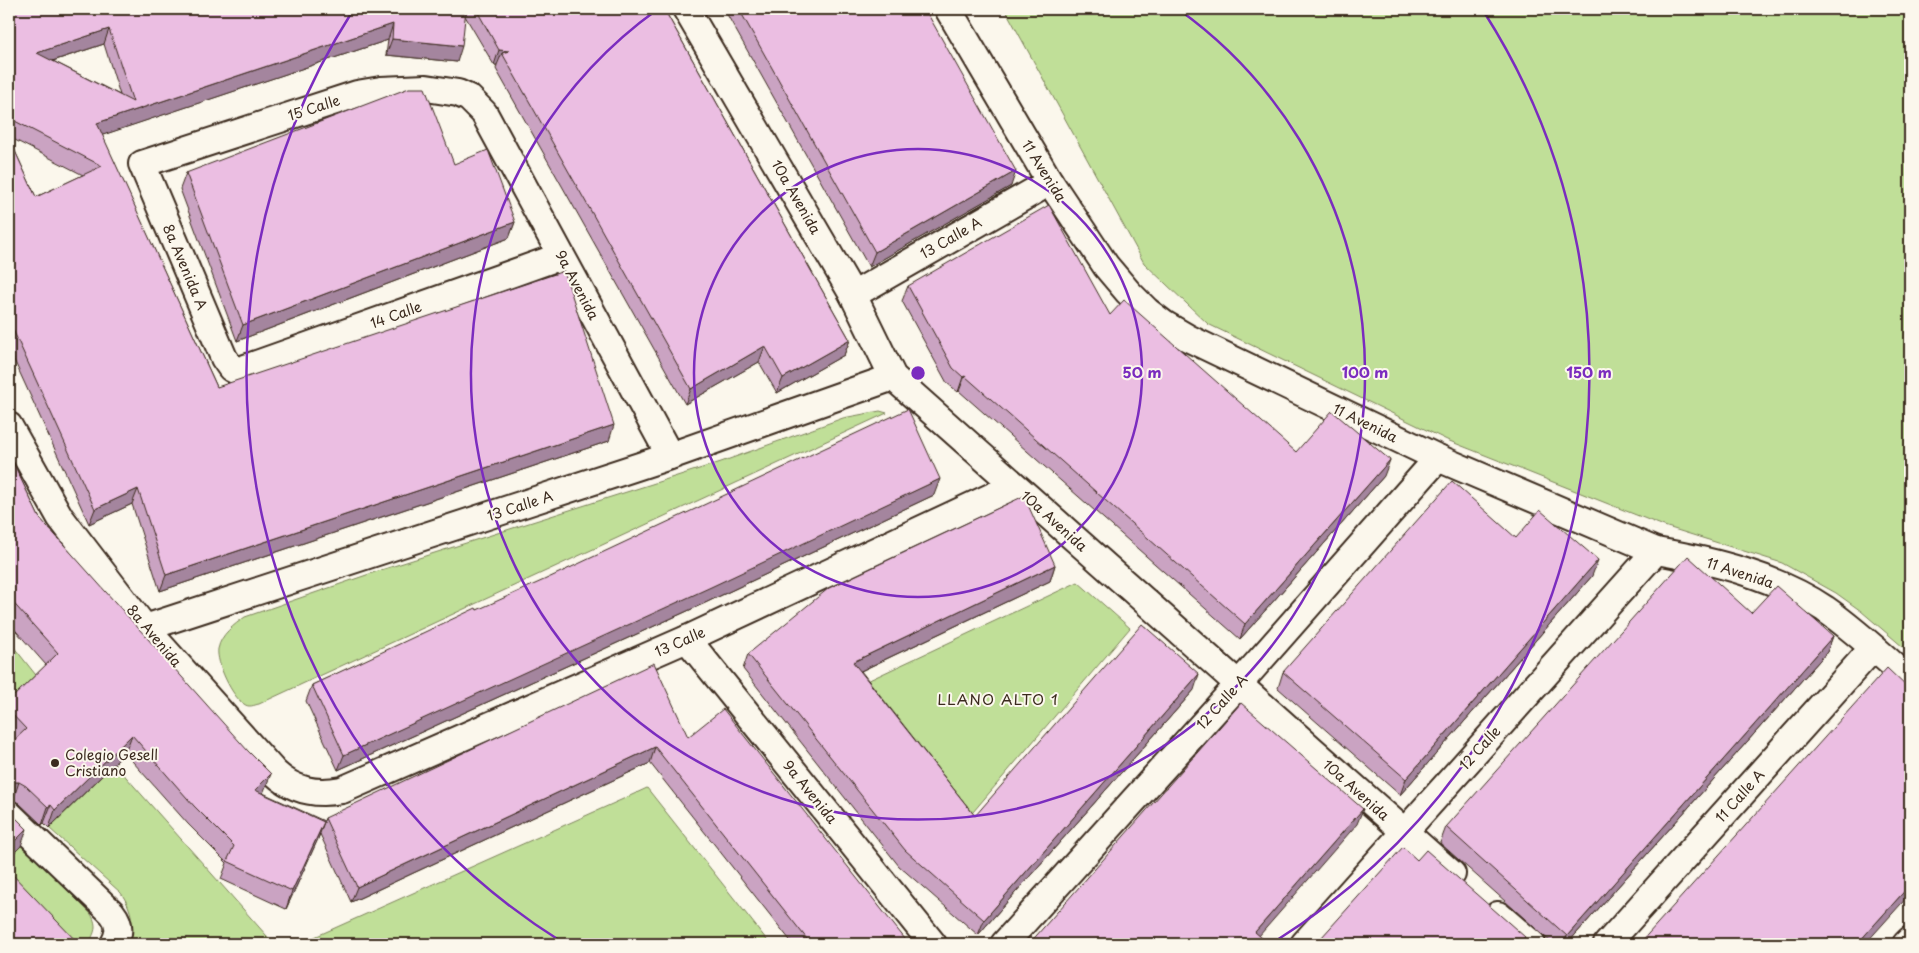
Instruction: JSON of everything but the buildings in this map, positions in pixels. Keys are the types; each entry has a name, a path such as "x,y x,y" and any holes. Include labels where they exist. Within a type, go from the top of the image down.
{"street":[{"name":"10a Avenida","path":"686,9 853,295 893,377 1532,944"},
{"name":"11 Avenida","path":"948,9 1050,182 1112,272 1138,303 1164,324 1188,338 1438,458 1656,552 1723,566 1760,577 1792,590 1825,609 1910,680"},
{"name":"15 Calle","path":"142,164 357,94 381,90 426,88 452,92 469,98 484,113"},
{"name":"9a Avenida","path":"484,113 670,456"},
{"name":"8a Avenida A","path":"142,164 224,358 231,368"},
{"name":"13 Calle A","path":"853,295 1050,182"},
{"name":"14 Calle","path":"231,368 238,371 244,370 562,256"},
{"name":"13 Calle A","path":"146,628 670,456 893,377"},
{"name":"8a Avenida","path":"9,426 60,517 146,628 268,766 284,782 313,792 342,790"},
{"name":"12 Calle A","path":"1004,944 1238,685 1438,458"},
{"name":"13 Calle","path":"342,790 687,639 1014,486"},
{"name":"12 Calle","path":"1304,944 1656,552"},
{"name":"9a Avenida","path":"687,639 933,944"},
{"name":"11 Calle A","path":"1607,944 1873,648"},
{"path":"9,814 112,913 118,927 114,944"},
{"path":"1906,944 1910,940"}],"green space":[{"path":"1005,9 1910,9 1910,653 1861,611 1836,593 1782,563 1664,526 1447,440 1208,324 1144,263"},
{"path":"880,411 887,413 259,704 248,706 239,700 222,671 218,649 222,639 228,630 245,617 381,570 721,462 843,418"},
{"path":"1078,582 1130,628 967,819 863,683"},
{"path":"9,641 39,679 9,709"},
{"path":"41,681 274,944 129,944 132,930 131,917 128,905 121,893 49,828 108,770"},
{"path":"647,788 770,944 299,944 621,800"},
{"path":"22,845 91,914 95,929 88,944 56,944 9,896 9,858"}],"place":[{"name":"Colegio Gesell Cristiano","path":"55,763"}],"district":[{"name":"LLANO ALTO 1","path":"998,700"}]}
